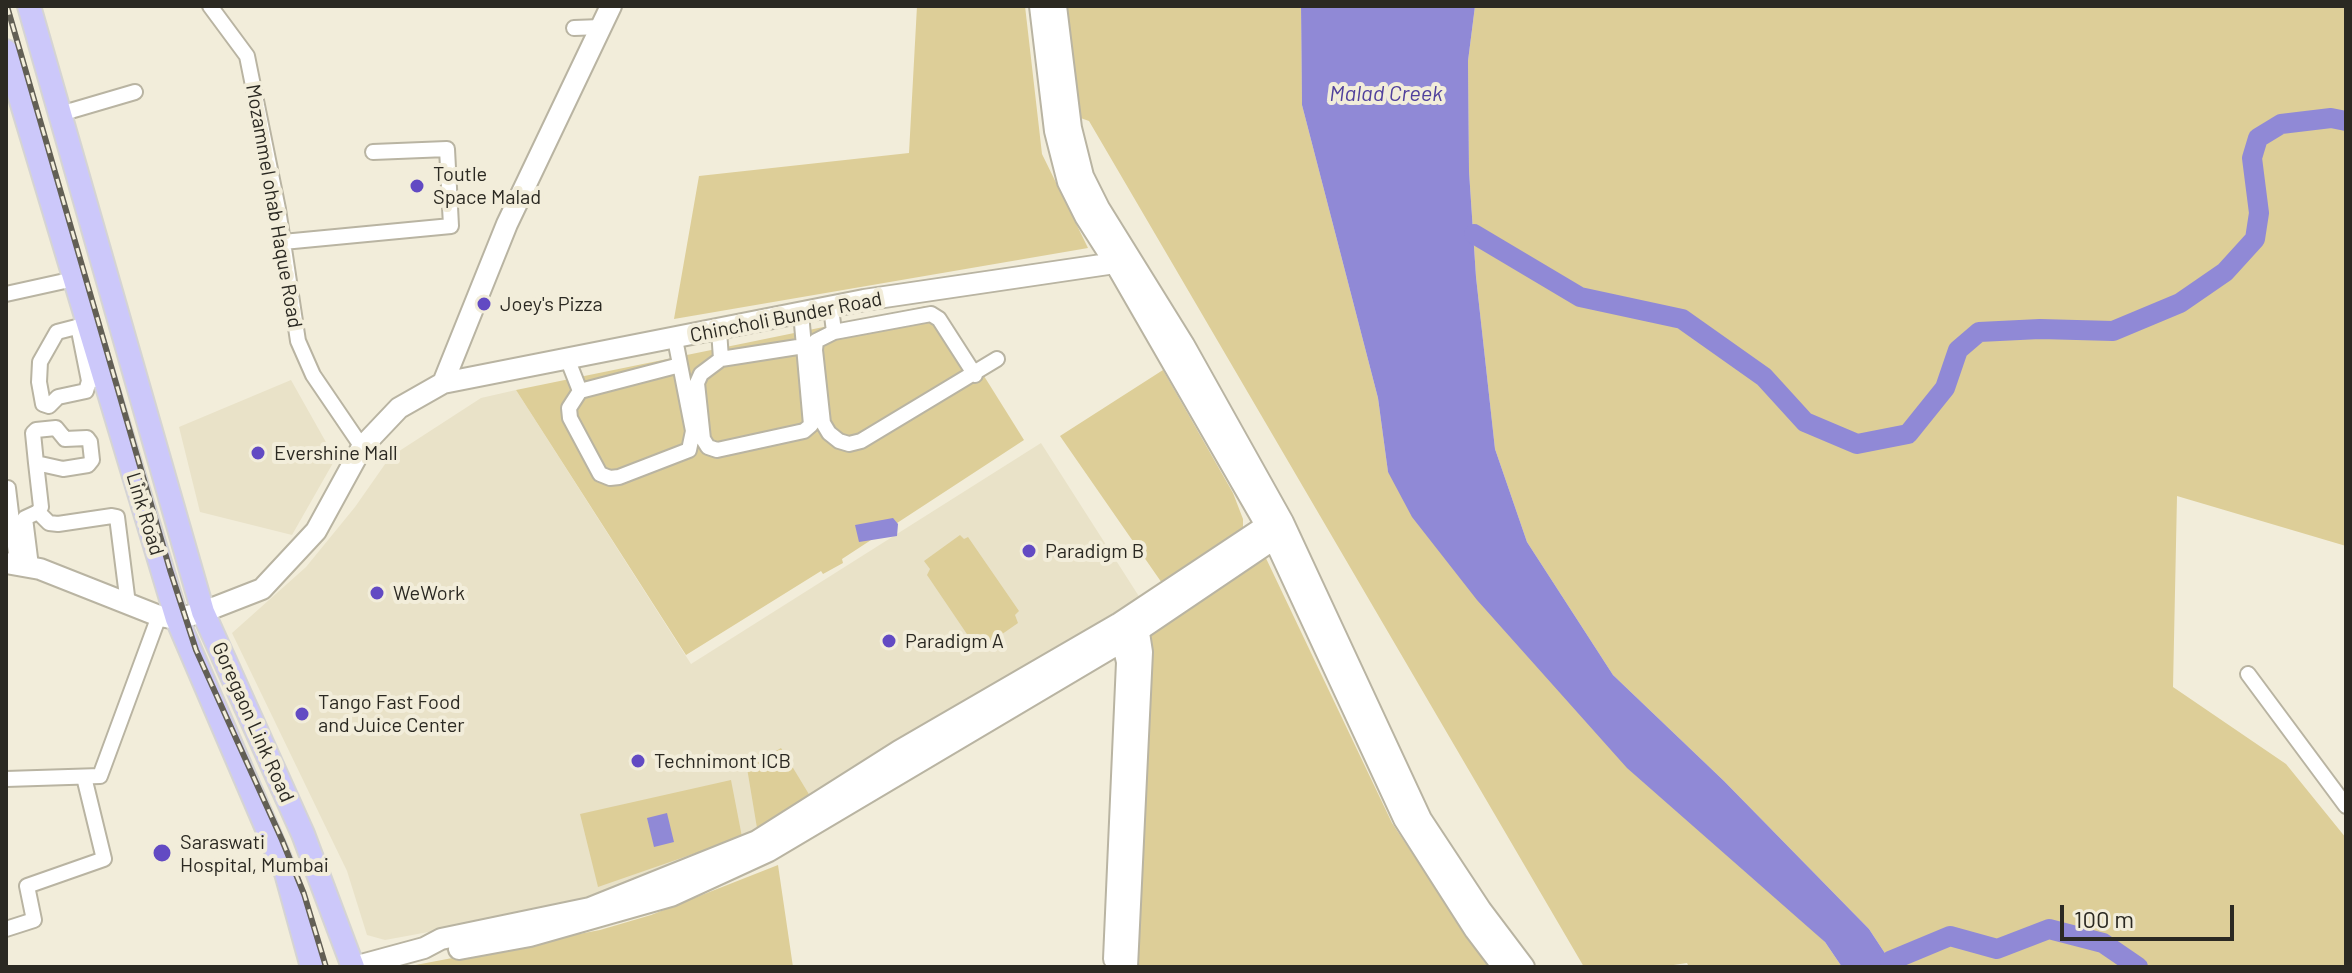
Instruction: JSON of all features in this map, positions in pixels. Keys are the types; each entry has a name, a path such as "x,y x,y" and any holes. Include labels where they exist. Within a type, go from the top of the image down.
{"main road":[{"name":"Link Road","path":"29,6 203,612"},
{"name":"Link Road","path":"7,57 74,279 96,379 168,618 286,873 312,967"},
{"path":"54,212 86,206"},
{"name":"Goregaon Link Road","path":"203,612 303,834 354,967"}],"street":[{"name":"Mozammel ohab Haque Road","path":"210,6 247,56 283,242 298,341 313,375 362,447"},
{"path":"443,383 507,224 611,6"},
{"path":"1040,6 1060,158 1085,216 1184,345 1421,819 1481,910 1524,967"},
{"path":"1056,6 1076,153 1122,261"},
{"path":"574,28 601,27"},
{"path":"60,114 135,92"},
{"path":"283,242 451,226 447,149 373,152"},
{"name":"Chincholi Bunder Road","path":"168,618 203,612 262,589 316,531 362,447 399,408 443,383 831,307 1122,261"},
{"path":"6,294 74,279"},
{"path":"831,307 834,332"},
{"path":"801,313 804,346 811,425 804,431 717,450 708,447 703,439 697,383 701,374 721,359 804,346"},
{"path":"975,375 939,319 931,314 834,332 816,341 823,423 829,433 849,444 861,441 975,375 997,359"},
{"path":"83,325 57,332 40,362 39,382 43,404 49,406 58,397 86,391 96,379"},
{"path":"719,330 721,359"},
{"path":"675,339 693,431 689,450 619,477 600,474 570,418 569,408 580,391 680,365"},
{"path":"567,358 580,391"},
{"path":"18,564 25,518 38,512 41,507 36,463"},
{"path":"8,488 18,564"},
{"path":"38,512 49,523 58,524 117,517 128,604"},
{"path":"354,967 424,948 444,951 530,936 671,896 769,851 830,806 1129,627 1275,529"},
{"path":"1275,529 1404,819 1475,930 1503,967"},
{"path":"6,779 100,776 168,618 18,564"},
{"path":"1114,967 1129,627"},
{"path":"1127,967 1142,652 1129,627"},
{"path":"2248,674 2346,806"},
{"path":"6,929 34,920 27,886 104,859 84,777"}],"shaded area":[{"path":"917,6 1025,6 1042,154 1088,248 674,319 699,176 909,153"},
{"path":"1065,6 1301,6 1302,105 1378,398 1388,472 1825,942 1842,967 1689,967 1687,963 1660,967 1584,967 1089,121 1075,116"},
{"path":"1475,6 2346,6 2346,546 2177,496 2173,687 2286,764 2346,838 2346,967 1894,967 1869,929 1724,781 1613,675 1527,542 1495,449 1476,277 1469,171 1468,61"},
{"path":"926,306 944,312 1024,440 842,559 843,563 823,574 821,571 686,655 516,390"},
{"path":"1163,370 1233,493 1243,519 1243,532 1164,586 1060,436"},
{"name":"Evershine Mall","path":"291,380 327,444 333,463 292,535 200,512 179,427"},
{"path":"516,390 691,664 1041,443 1140,598 749,836 581,904 385,940 367,935 347,871 232,633 306,567 355,507 390,457 481,398"},
{"path":"960,535 964,539 968,537 1019,611 1015,615 1018,623 985,646 980,642 975,646 927,575 930,569 924,561"},
{"path":"1263,552 1392,823 1488,967 1136,967 1149,631"},
{"path":"781,748 810,796 757,828 747,768"},
{"path":"731,780 742,837 598,887 580,814"},
{"path":"778,865 793,967 405,967 600,930 651,915"}],"water":[{"name":"Malad Creek","path":"1301,6 1475,6 1468,61 1469,171 1476,277 1495,449 1527,542 1613,675 1724,781 1869,929 1894,967 1842,967 1825,942 1627,768 1477,600 1412,517 1388,472 1378,398 1302,105"},
{"path":"893,518 898,524 897,536 859,542 855,525"},
{"path":"667,813 674,842 654,847 647,818"}],"waterway":[{"path":"1474,234 1580,297 1682,319 1764,377 1805,422 1857,444 1908,434 1945,388 1958,350 1979,332 2040,329 2113,331 2180,303 2225,272 2255,239 2259,213 2252,158 2258,138 2281,124 2331,118 2346,121"},
{"path":"1890,961 1950,936 1997,949 2049,929 2103,943 2138,967"}],"railway":[{"path":"7,6 170,570 196,650 282,840 304,894 326,967"}],"place":[{"name":"Toutle Space Malad","path":"417,186"},
{"name":"Joey's Pizza","path":"484,304"},
{"name":"Evershine Mall","path":"258,453"},
{"name":"Paradigm B","path":"1029,551"},
{"name":"WeWork","path":"377,593"},
{"name":"Paradigm A","path":"889,641"},
{"name":"Tango Fast Food and Juice Center","path":"302,714"},
{"name":"Technimont ICB","path":"638,761"},
{"name":"Saraswati Hospital, Mumbai","path":"162,853"}]}
